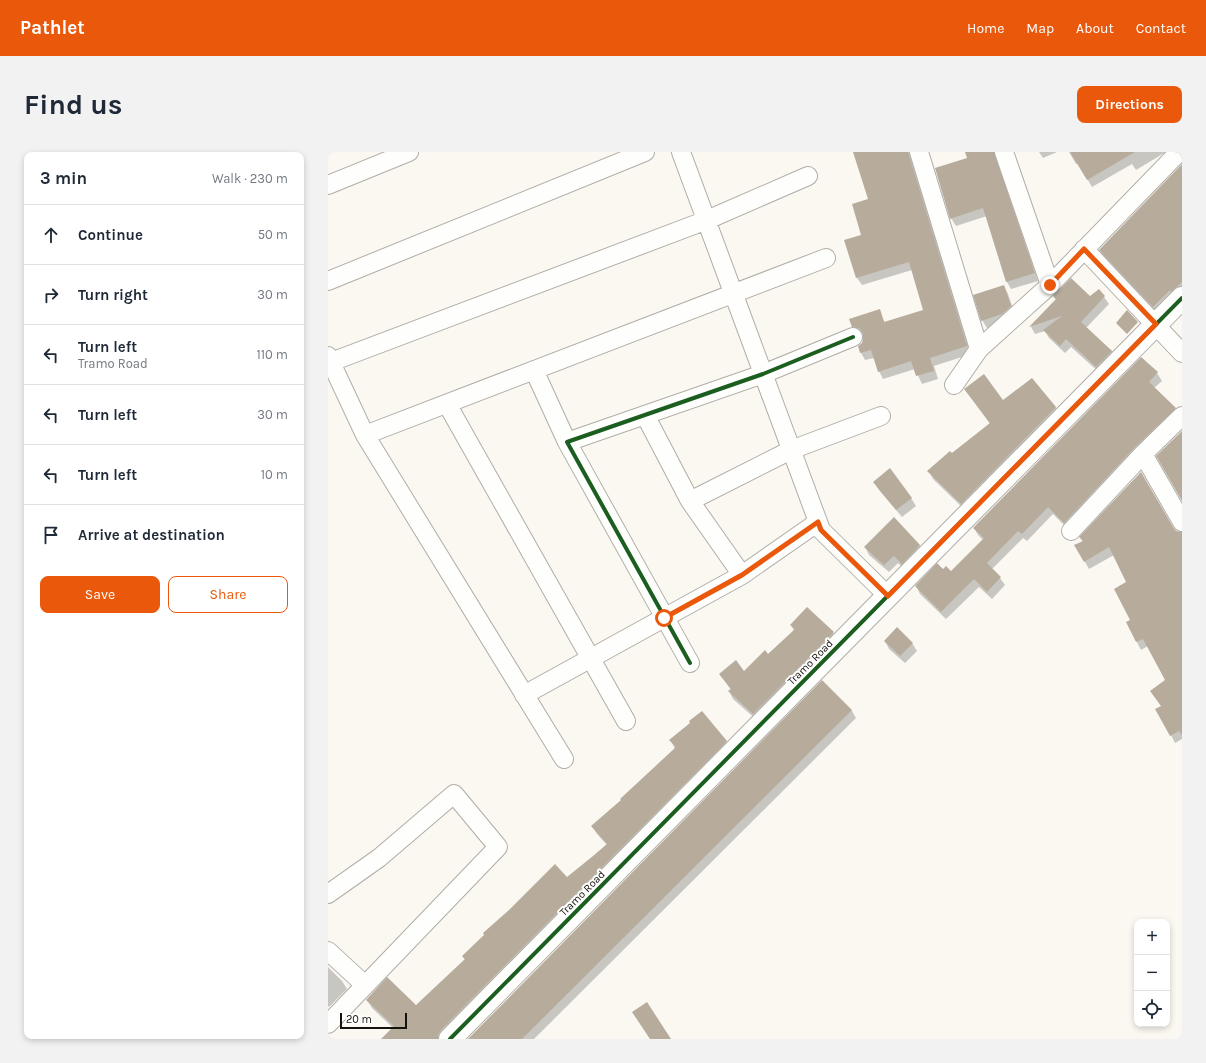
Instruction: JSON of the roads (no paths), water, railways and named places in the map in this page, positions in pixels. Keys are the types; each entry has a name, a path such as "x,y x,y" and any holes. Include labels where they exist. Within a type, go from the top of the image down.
{"street":[{"path":"329,182 409,152"},
{"path":"328,281 645,152"},
{"path":"681,152 821,530 888,596"},
{"path":"919,152 980,349"},
{"path":"1004,152 1050,285"},
{"path":"954,385 980,349 1050,285 1179,152"},
{"path":"564,759 365,435 329,359 706,220 808,176"},
{"path":"1084,249 1182,353"},
{"path":"365,435 826,258"},
{"name":"Tramo Road","path":"450,1039 1182,298"},
{"path":"567,442 763,374 853,337"},
{"path":"534,370 567,442 690,663"},
{"path":"447,404 626,721"},
{"path":"644,415 690,501 742,575"},
{"path":"690,501 791,450 882,416"},
{"path":"1071,531 1143,454 1182,416"},
{"path":"1143,454 1182,522"},
{"path":"524,695 742,575 818,522"},
{"path":"328,894 379,858 454,794 498,847 328,1024"},
{"path":"328,951 365,985"}]}
